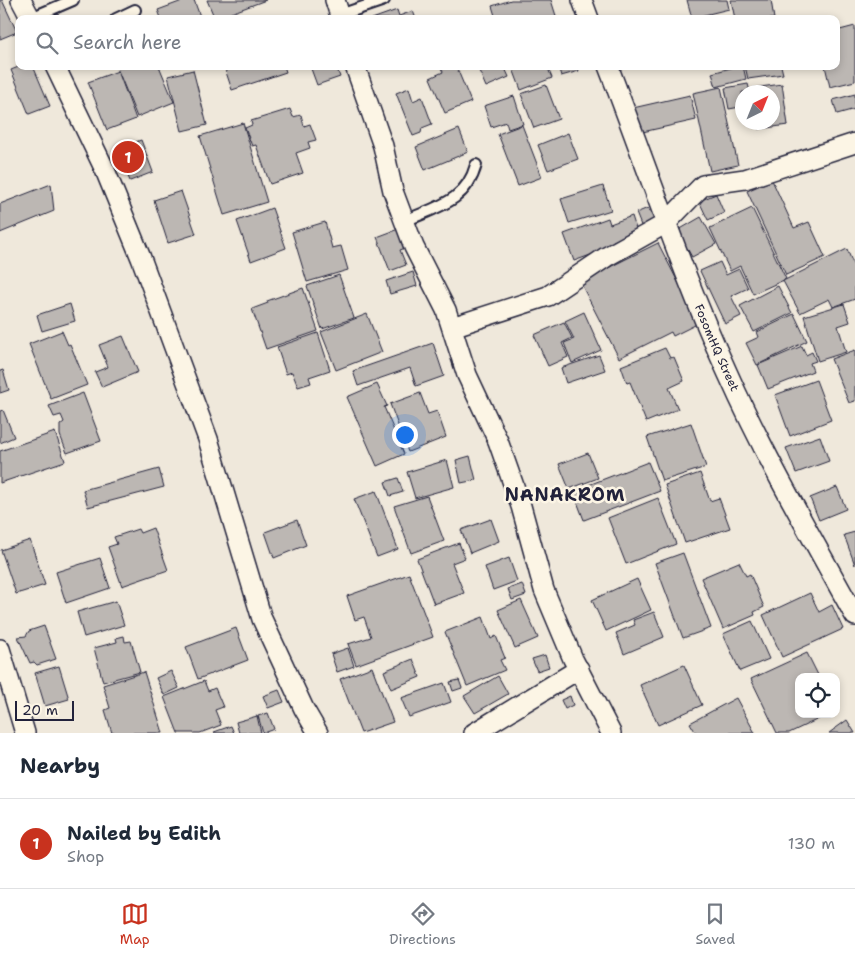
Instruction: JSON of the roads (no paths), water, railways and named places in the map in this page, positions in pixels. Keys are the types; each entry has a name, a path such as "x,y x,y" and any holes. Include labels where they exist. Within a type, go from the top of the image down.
{"street":[{"path":"22,0 30,15"},
{"path":"582,0 588,15"},
{"path":"57,70 105,170 141,258 208,438 262,619 304,709 318,733"},
{"path":"356,70 383,146 393,191 452,327 467,375 498,441 544,590 572,659 579,669 611,733"},
{"name":"FosomHQ Street","path":"609,70 665,224 727,373 763,450 855,616"},
{"path":"452,327 548,296 606,257 665,224 703,185 745,179 855,143"},
{"path":"0,649 25,733"},
{"path":"474,733 579,669"}],"lane":[{"path":"38,15 73,0"},
{"path":"338,11 384,0"},
{"path":"124,15 135,10"},
{"path":"405,221 454,199 464,192 472,180 476,165"}],"place":[{"name":"Nailed by Edith","path":"128,157"}],"district":[{"name":"NANAKROM","path":"565,495"}]}
